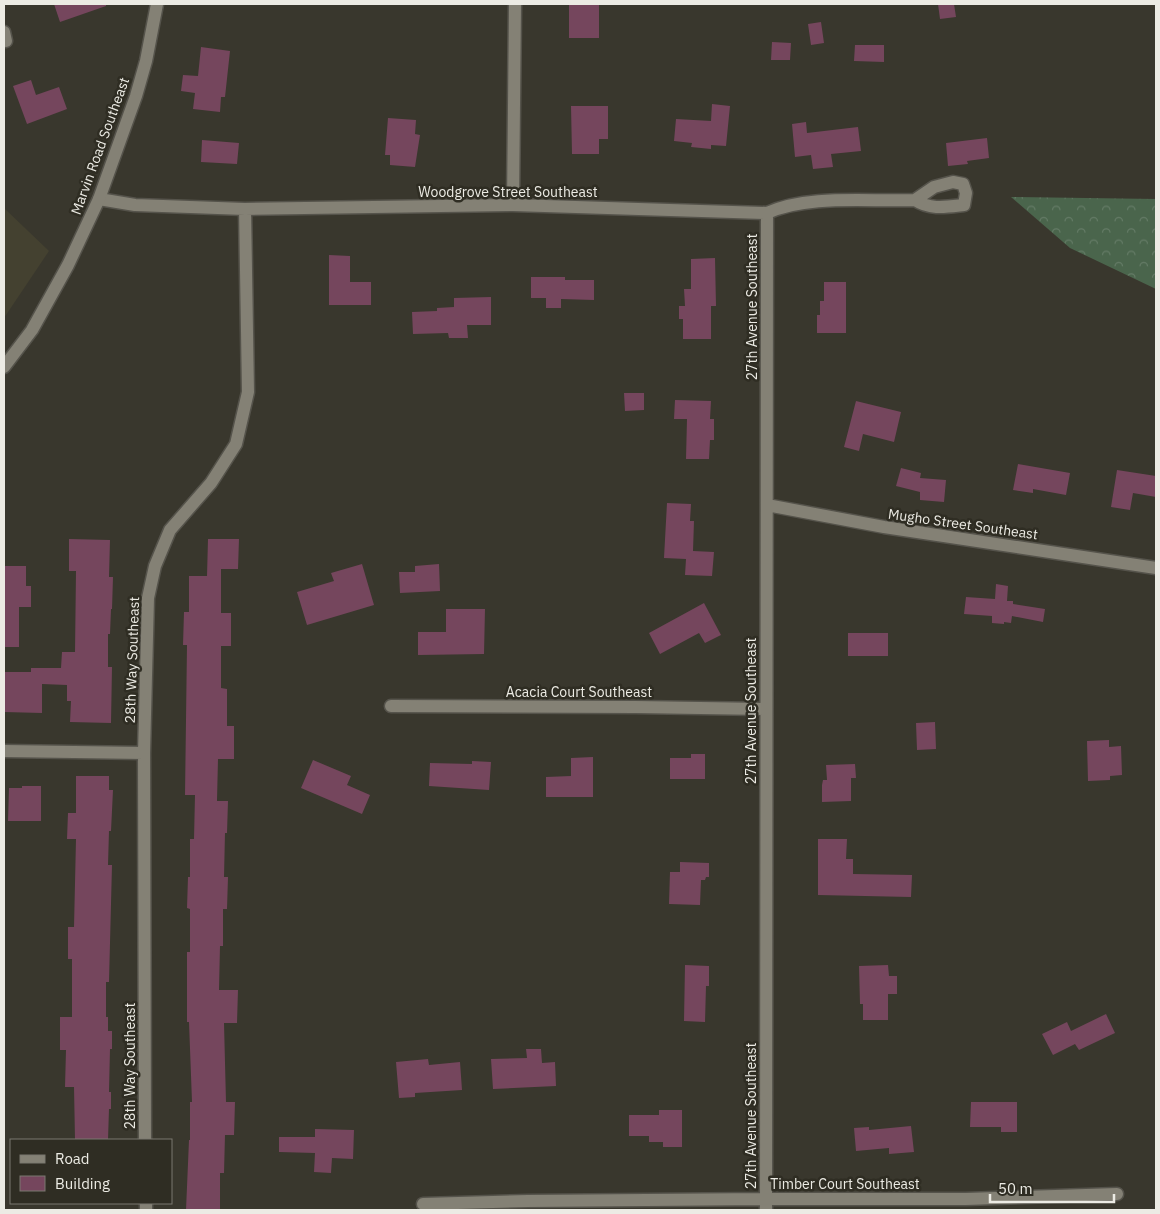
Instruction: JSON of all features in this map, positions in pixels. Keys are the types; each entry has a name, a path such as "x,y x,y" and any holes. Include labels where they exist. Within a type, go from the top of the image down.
{"street":[{"name":"Marvin Road Southeast","path":"4,368 32,330 68,265 99,200 136,96 146,61 157,4"},
{"path":"514,205 515,4"},
{"name":"Woodgrove Street Southeast","path":"99,200 135,206 245,209 514,205 767,213 781,206 816,201 915,200"},
{"name":"28th Way Southeast","path":"145,1139 144,753 148,598 155,566 170,530 210,484 236,444 248,392 245,209"},
{"name":"27th Avenue Southeast","path":"766,1205 767,213"},
{"name":"Mugho Street Southeast","path":"767,505 884,527 1156,568"},
{"name":"Acacia Court Southeast","path":"391,706 626,706 766,709"},
{"path":"4,751 144,753"},
{"name":"Timber Court Southeast","path":"422,1204 528,1201 766,1205 1117,1194"}],"shaded area":[{"path":"4,208 49,251 4,318"}],"green space":[{"path":"1011,197 1156,199 1156,289 1070,248"}],"building":[{"path":"54,4 106,4 106,6 60,22"},
{"path":"569,4 599,4 599,38 569,38"},
{"path":"938,4 954,4 956,17 940,19"},
{"path":"821,22 824,43 811,45 808,24"},
{"path":"772,42 791,43 790,60 771,60"},
{"path":"855,45 884,45 884,62 854,61"},
{"path":"201,47 230,51 225,97 221,97 220,112 193,109 195,93 181,91 183,75 198,76"},
{"path":"31,80 36,95 59,87 67,109 27,124 13,86"},
{"path":"712,104 730,106 726,146 711,145 711,149 691,147 692,143 674,141 676,119 711,121"},
{"path":"571,106 608,106 608,139 599,139 599,154 572,154"},
{"path":"388,118 416,120 415,134 420,135 415,167 390,165 390,155 385,155"},
{"path":"806,122 807,133 858,127 861,151 831,154 833,167 813,169 811,155 795,157 792,124"},
{"path":"987,138 989,158 967,161 968,164 948,166 946,143"},
{"path":"202,140 239,143 237,164 201,162"},
{"path":"329,255 350,256 350,282 371,282 371,305 329,305"},
{"path":"715,258 716,306 711,306 711,339 683,339 683,319 679,319 679,306 685,306 684,289 691,289 691,259"},
{"path":"531,277 565,277 565,280 594,280 594,300 561,299 561,308 546,308 546,298 531,298"},
{"path":"824,282 846,282 846,333 817,333 817,315 820,315 820,301 824,301"},
{"path":"491,297 491,325 467,325 468,338 449,338 448,333 413,334 412,312 437,311 437,308 454,307 454,298"},
{"path":"624,393 644,393 644,410 625,411"},
{"path":"675,400 711,401 710,419 714,419 714,440 710,440 709,459 686,459 687,419 674,419"},
{"path":"856,401 901,412 894,442 863,434 859,451 844,447"},
{"path":"1018,464 1070,473 1066,495 1033,489 1033,493 1013,490"},
{"path":"901,468 921,473 920,478 946,480 944,502 920,500 920,492 896,486"},
{"path":"1117,470 1156,476 1156,497 1133,493 1130,510 1111,507"},
{"path":"667,503 691,504 690,521 694,521 693,551 714,552 712,576 685,575 686,559 664,558"},
{"path":"69,539 110,540 109,577 113,577 110,634 108,634 108,667 112,667 111,723 70,722 71,701 67,701 67,685 42,684 42,713 4,712 4,672 31,672 31,668 61,668 62,652 75,652 76,571 69,571"},
{"path":"208,539 239,539 238,569 221,569 221,613 231,613 231,646 221,646 221,688 227,689 227,726 234,726 234,759 218,759 217,801 228,801 224,877 228,877 227,909 223,909 223,946 220,946 219,990 238,990 237,1023 224,1023 226,1102 235,1102 234,1135 225,1135 224,1173 220,1173 220,1210 186,1210 190,1102 192,1102 189,1022 187,1022 187,952 190,952 190,909 187,908 188,877 190,877 190,839 194,839 195,795 185,795 187,645 183,645 184,612 189,612 189,576 207,576"},
{"path":"362,564 374,605 307,625 297,592 334,581 331,573"},
{"path":"439,564 440,591 400,593 399,572 415,572 415,566"},
{"path":"4,566 26,566 26,586 31,586 31,607 19,607 19,647 4,647"},
{"path":"996,584 1008,586 1007,601 1013,601 1013,604 1045,609 1043,622 1012,616 1011,623 992,623 992,616 964,614 966,597 995,599"},
{"path":"704,603 721,635 705,643 699,633 660,654 649,633"},
{"path":"446,609 485,609 484,654 418,655 418,632 446,632"},
{"path":"848,633 888,633 888,656 848,656"},
{"path":"935,722 936,749 917,750 916,723"},
{"path":"1109,740 1109,747 1121,746 1122,775 1110,776 1110,780 1088,781 1087,741"},
{"path":"691,754 705,754 705,779 670,779 670,758 691,758"},
{"path":"593,757 593,797 546,797 546,777 571,776 571,758"},
{"path":"313,760 351,776 347,785 370,795 362,814 301,788"},
{"path":"472,761 491,762 489,790 429,786 430,763 472,764"},
{"path":"855,764 856,778 851,778 851,801 822,802 823,780 827,780 826,765"},
{"path":"76,776 109,776 109,790 113,790 108,865 112,865 109,982 106,982 106,1017 108,1017 108,1031 112,1031 109,1092 111,1092 111,1109 109,1109 108,1139 75,1139 74,1087 65,1087 66,1050 60,1050 60,1017 72,1017 72,959 68,959 68,927 74,927 76,839 67,839 68,813 76,813"},
{"path":"22,786 41,786 41,821 8,821 9,788 22,788"},
{"path":"818,839 847,839 846,859 853,859 853,874 912,875 911,897 818,895"},
{"path":"680,862 709,863 709,877 701,880 700,905 669,904 670,872 680,872"},
{"path":"685,965 709,966 709,986 706,986 705,1022 684,1021"},
{"path":"888,965 889,976 897,976 897,994 888,994 888,1020 863,1020 863,1004 860,1004 859,966"},
{"path":"1106,1014 1115,1033 1079,1050 1075,1044 1053,1055 1042,1034 1067,1022 1071,1031"},
{"path":"526,1049 541,1049 542,1063 555,1062 556,1086 493,1089 491,1059 527,1058"},
{"path":"428,1059 429,1065 460,1062 462,1090 415,1093 415,1097 399,1098 396,1062"},
{"path":"971,1102 1017,1102 1017,1132 1001,1132 1001,1127 970,1127"},
{"path":"659,1110 682,1110 682,1147 663,1147 663,1142 649,1142 649,1136 629,1136 629,1115 659,1115"},
{"path":"911,1126 914,1152 889,1154 889,1148 856,1151 854,1128 869,1127 869,1130"},
{"path":"315,1129 354,1130 353,1159 332,1158 331,1173 314,1172 315,1153 279,1152 279,1137 315,1137"}]}
